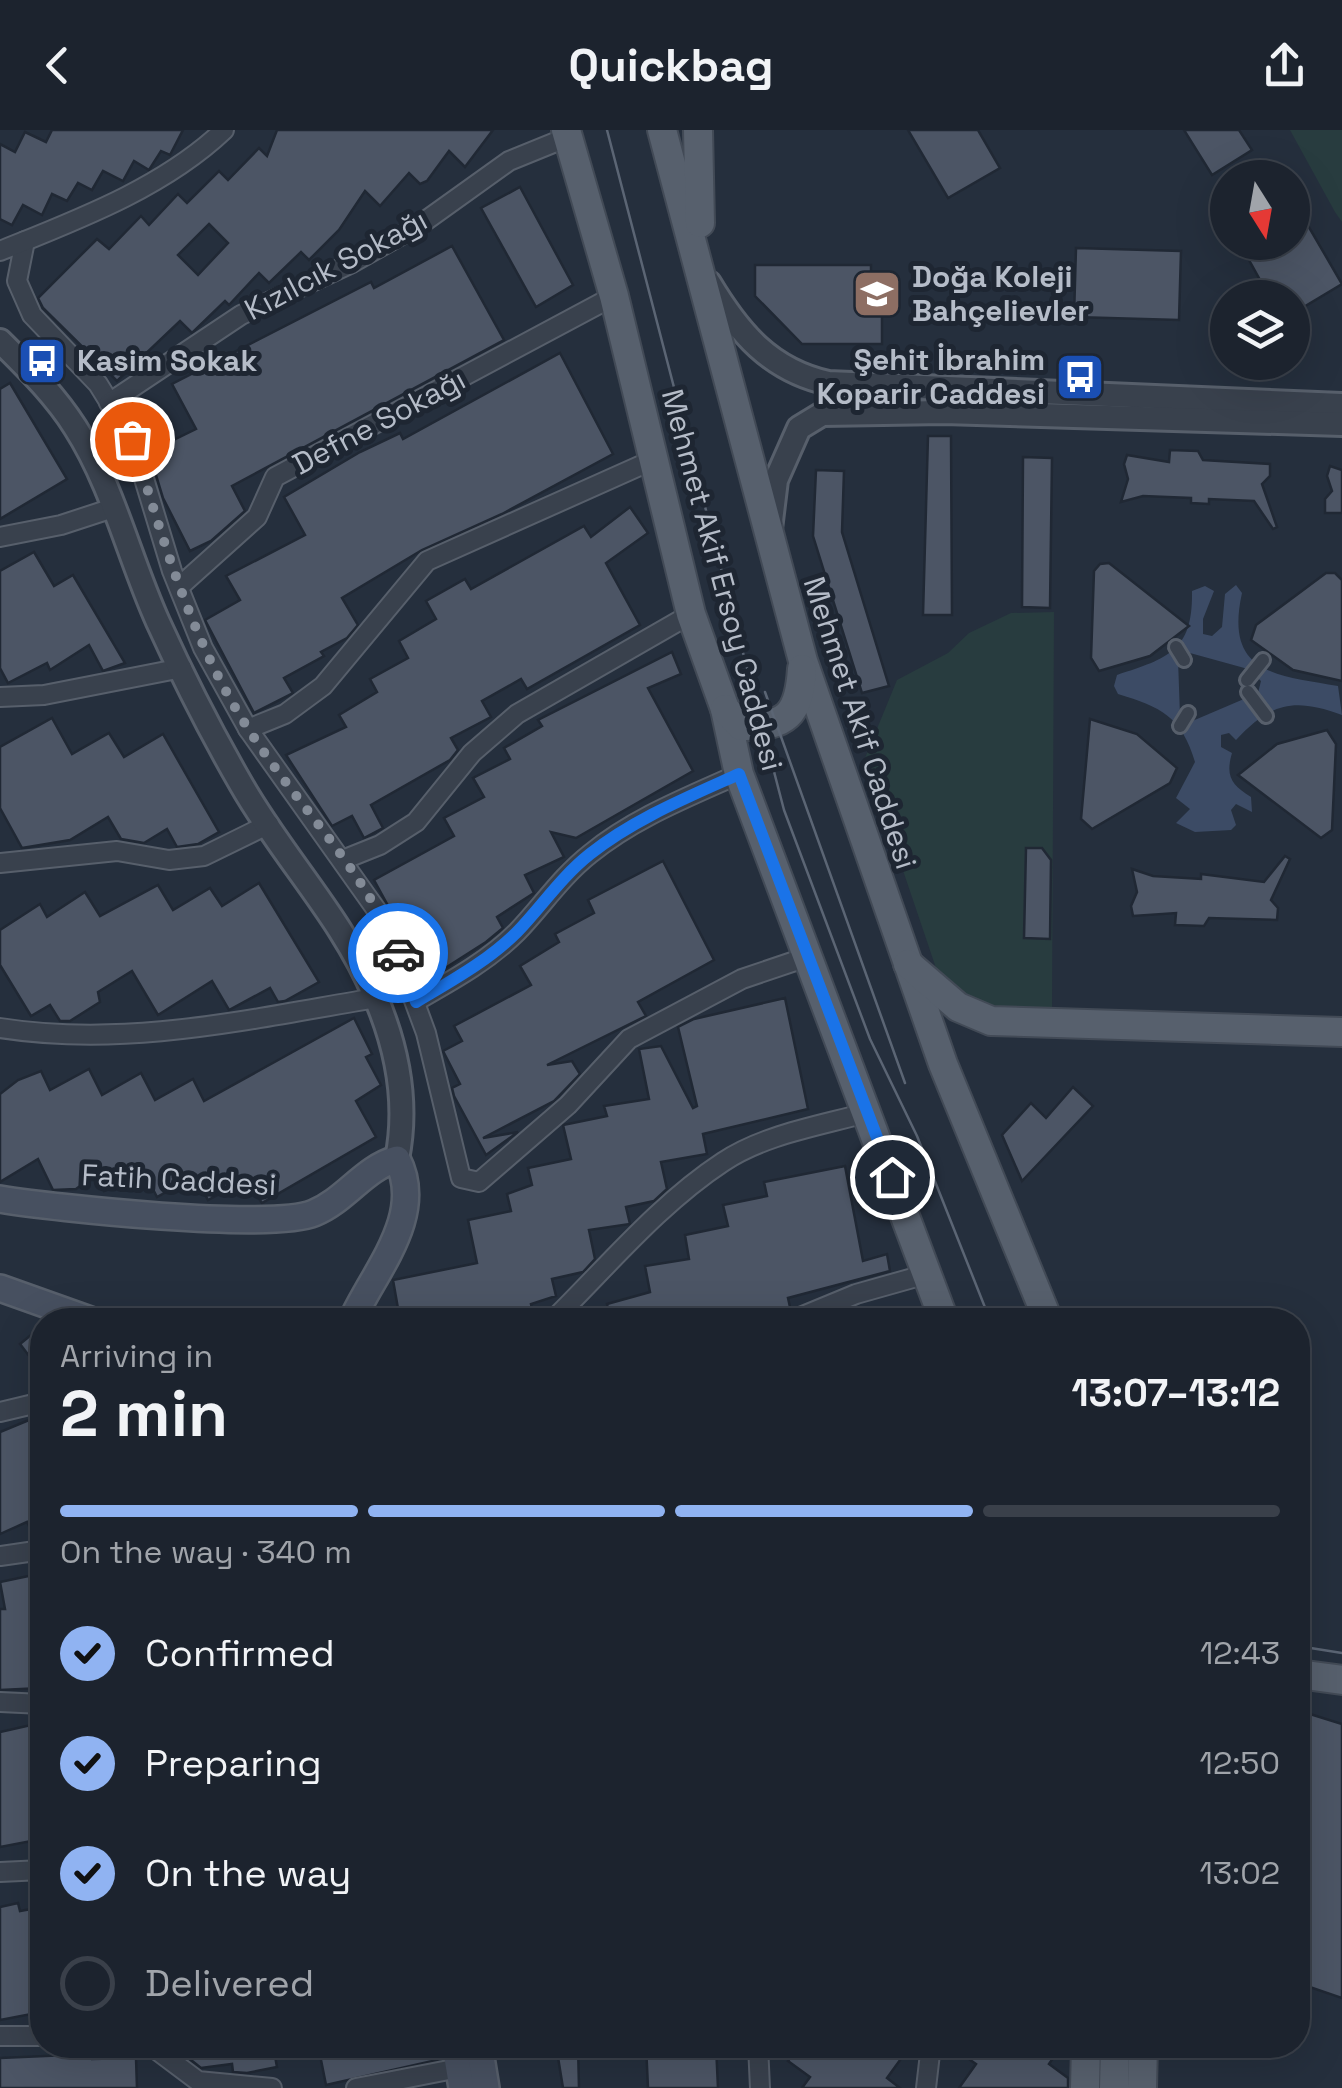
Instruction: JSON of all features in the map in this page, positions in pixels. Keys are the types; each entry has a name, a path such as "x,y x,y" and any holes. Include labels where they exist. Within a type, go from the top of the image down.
{"main road":[{"name":"Mehmet Akif Caddesi","path":"662,130 701,269 768,542 803,661 906,961 1043,1308"},
{"path":"698,130 701,269"},
{"name":"Mehmet Akif Ersoy Caddesi","path":"567,133 614,296 691,614 724,709 739,774 939,1308"},
{"path":"724,709 741,726 776,724 793,710 800,696 803,661"},
{"path":"906,961 958,1007 991,1022 1342,1032"},
{"path":"358,1308 404,1217 408,1188 397,1158"},
{"name":"Fatih Caddesi","path":"0,1199 38,1206 271,1220 314,1214 378,1164 397,1158"},
{"path":"0,1288 56,1308"},
{"path":"1310,1676 1342,1680"},
{"path":"481,2058 486,2088"},
{"path":"1084,2088 1085,2058"},
{"path":"1114,2088 1115,2058"},
{"path":"1142,2088 1143,2058"}],"street":[{"path":"0,251 151,184 200,152 224,130"},
{"name":"Kızılcık Sokağı","path":"110,403 241,315 352,263 421,224 509,162 567,133"},
{"path":"24,241 17,281 32,315 98,384 132,439 178,587 203,648 248,729 386,922 416,1002 461,1178 478,1182 568,1105 629,1039 742,979 807,957"},
{"path":"701,269 729,316 756,348 795,376 828,383 1342,405"},
{"name":"Defne Sokağı","path":"178,587 256,518 275,477 614,296"},
{"path":"0,341 41,382 75,427 113,508 158,623 242,786 337,920 376,998 402,1096 397,1158"},
{"path":"768,542 776,480 800,428 822,414 998,413 1342,424"},
{"path":"248,729 285,714 323,686 427,561 655,459"},
{"path":"0,537 61,525 113,508"},
{"path":"344,859 380,845 416,822 472,753 517,714 691,614"},
{"path":"1176,647 1184,660"},
{"path":"1263,660 1247,686 1266,716"},
{"path":"0,697 44,695 182,668"},
{"path":"1180,726 1188,713"},
{"path":"416,1002 475,967 593,852 646,818 739,774"},
{"path":"0,863 117,851 169,860 204,856 269,824"},
{"path":"0,1028 54,1037 174,1032 376,998"},
{"path":"564,1308 676,1199 724,1161 765,1141 868,1112"},
{"path":"822,1308 926,1274"},
{"path":"0,1412 30,1405"},
{"path":"0,1556 30,1552"},
{"path":"0,1702 30,1703"},
{"path":"0,1872 30,1871"},
{"path":"0,2036 30,2036"},
{"path":"167,2058 198,2081 272,2088"},
{"path":"759,2058 760,2088"},
{"path":"926,2088 929,2058"},
{"path":"356,2088 459,2067"}],"green space":[{"path":"1290,130 1342,130 1342,222 1310,160"},
{"path":"1054,612 1052,1009 988,1007 963,996 937,971 865,758 897,680 948,653 969,633 1011,613"}],"water":[{"path":"1236,585 1242,593 1238,620 1248,655 1276,673 1338,686 1342,715 1296,705 1260,718 1236,740 1229,733 1221,735 1221,747 1232,753 1232,780 1251,797 1252,812 1236,804 1231,810 1236,825 1231,830 1195,832 1176,823 1190,809 1176,798 1195,762 1184,734 1158,709 1118,694 1114,686 1117,675 1175,649 1188,627 1192,591 1205,586 1214,591 1203,619 1203,634 1212,636 1222,627 1225,594","holes":["1190,653 1248,669 1261,681 1258,693 1190,722 1180,716 1178,659"]}],"building":[{"path":"52,130 183,130 170,155 161,151 149,170 134,161 123,181 103,171 92,190 78,183 67,201 52,194 42,215 23,205 12,225 0,219 0,144 15,152 25,132 46,142"},
{"path":"277,130 493,130 465,167 449,151 427,181 420,184 409,173 380,206 365,191 339,230 309,260 301,252 269,283 259,273 229,305 225,301 192,333 180,321 117,381 43,308 38,298 97,239 109,249 141,216 149,225 178,194 187,203 219,171 228,180 259,148 267,156","holes":["209,224 228,243 198,275 178,255"]},
{"path":"908,130 978,130 1000,168 948,198"},
{"path":"1184,130 1239,130 1252,150 1236,160 1210,160 1210,172"},
{"path":"520,187 573,285 536,307 481,208"},
{"path":"1310,229 1342,284 1310,303 1310,280 1260,280 1249,260 1310,260"},
{"path":"452,246 504,340 232,486 245,511 211,541 190,551 163,498 149,452 196,429 172,384 371,282 374,288"},
{"path":"1076,248 1181,251 1179,320 1074,317"},
{"path":"755,265 871,265 871,280 882,280 882,344 802,344 755,296"},
{"path":"560,353 613,454 502,514 422,550 342,598 358,625 347,638 321,652 324,656 284,678 293,693 254,713 205,620 240,600 226,576 305,535 284,497 360,452 400,433 403,439"},
{"path":"10,383 67,479 0,519 0,389"},
{"path":"928,436 951,436 952,615 923,615"},
{"path":"1170,450 1198,451 1203,460 1270,464 1270,476 1262,484 1277,527 1273,529 1254,501 1209,499 1209,504 1191,503 1191,498 1143,496 1121,502 1128,479 1124,464 1127,455 1169,462"},
{"path":"1023,457 1052,458 1050,608 1022,607"},
{"path":"1330,466 1342,470 1342,513 1325,513 1325,499 1332,491 1327,476"},
{"path":"816,470 844,471 842,532 889,686 862,693 813,536"},
{"path":"630,507 648,533 606,563 640,625 527,689 521,679 482,701 491,717 451,738 458,750 450,760 371,805 383,828 364,838 352,816 332,826 286,755 346,727 339,715 377,692 370,679 408,658 399,641 436,619 426,601 465,579 471,589 584,526 591,537"},
{"path":"34,552 54,586 73,575 125,663 103,671 89,645 50,670 47,663 8,683 0,668 0,571"},
{"path":"1109,563 1189,626 1150,656 1099,671 1091,658 1094,571 1100,564"},
{"path":"1326,573 1335,573 1342,580 1342,681 1293,670 1251,640 1256,625"},
{"path":"672,652 681,674 648,688 693,771 576,838 551,832 564,857 525,875 534,893 497,917 503,928 486,942 428,979 374,880 454,836 444,818 484,797 473,778 510,759 504,748 542,726 538,720"},
{"path":"52,718 72,754 109,733 124,757 163,734 219,832 198,844 177,847 167,829 144,843 121,839 108,817 70,840 22,848 0,808 0,747"},
{"path":"1090,719 1137,734 1177,768 1170,783 1092,829 1081,819"},
{"path":"1327,730 1336,744 1332,830 1321,838 1238,775 1277,744"},
{"path":"1026,848 1042,848 1051,860 1050,939 1024,938"},
{"path":"1285,856 1290,859 1271,900 1278,908 1277,920 1209,918 1204,926 1175,925 1176,913 1133,916 1131,906 1137,892 1132,869 1153,876 1201,879 1201,874 1264,882"},
{"path":"663,861 714,960 638,1002 646,1016 547,1065 572,1061 580,1074 554,1101 483,1138 518,1132 486,1155 452,1088 460,1084 443,1051 462,1041 454,1026 531,985 520,966 559,942 555,934 594,913 588,900"},
{"path":"259,883 319,982 285,1001 278,1002 270,988 229,1010 212,981 158,1015 132,971 98,992 100,1002 70,1021 60,1021 50,1005 31,1016 0,965 0,930 40,904 47,917 85,892 100,916 158,885 173,910 210,888 222,906"},
{"path":"785,998 808,1109 703,1134 707,1154 661,1162 667,1189 654,1201 626,1207 630,1224 589,1230 595,1259 583,1272 552,1279 556,1296 531,1304 532,1308 398,1308 393,1280 477,1263 468,1220 511,1211 507,1194 532,1185 528,1168 571,1159 563,1125 607,1116 604,1106 649,1099 639,1049 661,1046 693,1108 697,1106 678,1027 694,1019"},
{"path":"354,1018 372,1054 366,1057 381,1085 356,1101 376,1137 262,1203 246,1180 208,1200 195,1176 157,1197 143,1170 104,1191 95,1175 76,1189 53,1190 38,1159 0,1182 0,1094 18,1080 41,1071 50,1090 89,1069 102,1095 141,1073 155,1100 193,1079 204,1101"},
{"path":"1073,1087 1093,1106 1022,1181 1002,1135 1031,1103 1046,1118"},
{"path":"845,1166 863,1261 887,1254 890,1271 788,1298 790,1307 787,1308 608,1308 607,1304 650,1292 645,1266 689,1259 685,1235 728,1226 723,1205 767,1196 764,1182"},
{"path":"30,1336 30,1357 20,1344"},
{"path":"30,1422 30,1528 27,1522 0,1534 0,1432"},
{"path":"30,1576 30,1689 0,1690 0,1609 5,1609 0,1582"},
{"path":"1310,1714 1342,1724 1342,1998 1310,1987"},
{"path":"30,1725 30,1841 0,1847 0,1732"},
{"path":"18,1903 20,1911 30,1909 30,2014 0,2020 0,1907"},
{"path":"0,2058 136,2058 137,2088 0,2088"},
{"path":"188,2058 275,2058 277,2067 247,2073 233,2072 232,2064 201,2068"},
{"path":"321,2058 437,2060 326,2085"},
{"path":"558,2058 578,2058 579,2088 563,2088"},
{"path":"647,2058 717,2058 718,2088 648,2088"},
{"path":"902,2058 887,2078 900,2088 802,2088 810,2077 788,2061"},
{"path":"967,2058 1053,2058 1049,2064 1068,2078 1068,2088 959,2088 976,2064"}],"tram line":[{"path":"607,130 784,810 870,1039 917,1136 985,1308"},
{"path":"765,692 905,1083"},
{"path":"1310,1648 1342,1653"}],"way so far":[{"path":"132,439 172,570 203,648 248,729 386,922 398,953"}],"place":[{"name":"Doğa Koleji Bahçelievler","path":"877,294"},
{"name":"Kasim Sokak","path":"42,361"},
{"name":"Şehit İbrahim Koparir Caddesi","path":"1080,377"}],"route":[{"path":"398,953 416,1002 475,967 516,933 558,882 593,852 646,818 739,774 892,1177"}]}
